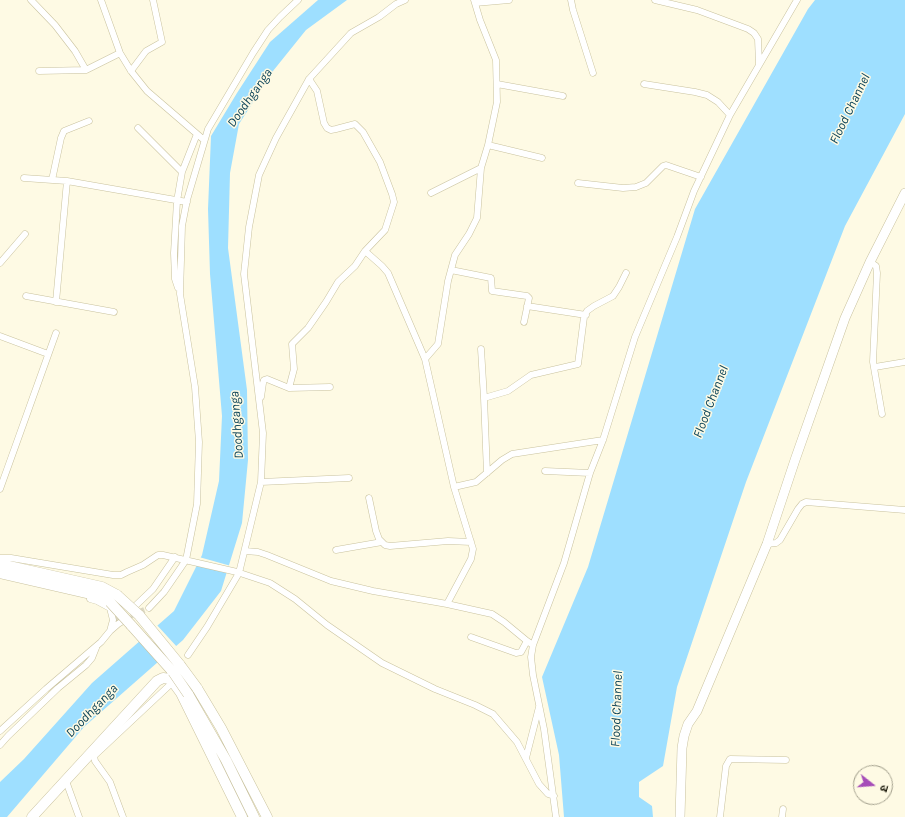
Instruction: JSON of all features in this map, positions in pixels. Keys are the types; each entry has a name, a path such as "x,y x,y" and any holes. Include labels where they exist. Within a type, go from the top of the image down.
{"main road":[{"path":"680,817 682,748 688,724 697,711 767,544 795,460 843,326 870,262 905,193"},
{"path":"0,564 102,587 113,598 126,619 173,672 188,694 226,760 254,817"},
{"path":"0,573 113,598 139,615 197,688 221,728 267,817"},
{"path":"32,817 157,681 163,678 174,680 242,817"},
{"path":"220,749 218,762 246,817"}],"street":[{"path":"31,0 55,25 75,51 86,70"},
{"path":"101,0 106,19 120,53 131,71 147,92 204,140"},
{"path":"131,71 146,51 162,42 153,0"},
{"path":"180,294 182,226 186,202 208,129 252,53 268,30 298,0"},
{"path":"188,655 207,627 238,573 245,551 261,482 263,433 244,274 249,227 258,175 276,138 309,79 351,33 379,17 396,4 405,0"},
{"path":"425,359 438,344 448,281 455,255 469,234 476,218 481,168 488,145 496,102 496,60 487,41 475,1 509,0"},
{"path":"571,0 593,73"},
{"path":"656,0 697,10 748,29 758,39 759,66"},
{"path":"556,817 554,796 532,663 533,644 564,564 590,473 603,440 635,337 701,177 730,115 797,0"},
{"path":"39,70 86,70 120,53"},
{"path":"289,388 294,369 292,344 308,328 338,282 355,266 365,250 385,230 394,202 380,162 363,132 354,124 331,130 327,128 324,123 317,91 309,79"},
{"path":"497,84 563,96"},
{"path":"644,84 707,95 718,102 730,115"},
{"path":"52,180 61,138 64,131 89,121"},
{"path":"138,128 182,172"},
{"path":"149,608 164,592 186,560 197,504 199,442 195,387 180,294 175,279 174,253 176,201 182,172 197,134"},
{"path":"488,145 542,158"},
{"path":"578,183 623,188 636,187 646,183 663,166 666,165 701,177"},
{"path":"431,193 481,168"},
{"path":"24,178 67,181 186,202"},
{"path":"56,302 67,181"},
{"path":"0,263 25,234"},
{"path":"365,250 388,273 425,359 454,487 473,550 471,559 447,604"},
{"path":"870,262 876,266 877,273 874,355 882,414"},
{"path":"451,270 491,278 492,291 527,296 529,298 524,322"},
{"path":"484,398 508,392 531,376 578,364 583,320 586,314 594,306 613,296 626,273"},
{"path":"26,296 114,312"},
{"path":"528,306 586,314"},
{"path":"0,489 56,333"},
{"path":"0,336 48,354"},
{"path":"481,349 487,473"},
{"path":"875,367 905,362"},
{"path":"260,408 264,380 270,379 279,385 289,388 330,387"},
{"path":"454,487 476,482 502,460 512,454 603,440"},
{"path":"545,471 590,473"},
{"path":"261,482 349,478"},
{"path":"369,498 376,530 382,542"},
{"path":"767,544 776,543 780,540 798,508 806,502 905,510"},
{"path":"336,550 382,542 390,546 448,541 471,542"},
{"path":"245,551 258,552 267,555 331,581 373,591 447,604 497,616 526,642 533,644"},
{"path":"0,558 11,558 113,575 121,574 143,565 158,555 175,557 270,583 295,599 327,625 382,663 435,690 475,705 493,714 517,742 539,784 548,794 554,796"},
{"path":"132,609 153,589 175,557"},
{"path":"0,576 97,601 110,608 112,620 110,631"},
{"path":"0,731 46,689 96,647 110,631 126,619"},
{"path":"471,637 516,653 521,652 526,642"},
{"path":"0,745 58,688 86,665 92,658 96,647"},
{"path":"123,817 110,782 95,761 94,756 174,680"},
{"path":"526,758 539,705"},
{"path":"720,817 726,766 730,759 786,760"},
{"path":"66,781 79,817"},
{"path":"782,817 783,810"}],"water":[{"name":"Doodhganga","path":"318,0 347,0 306,30 273,71 239,124 230,173 228,248 247,390 248,460 242,523 221,591 183,640 84,727 7,817 0,817 0,782 24,759 92,683 174,611 202,555 219,481 222,416 210,274 208,209 211,136 270,42"},
{"name":"Flood Channel","path":"815,0 905,0 905,114 845,226 746,482 677,687 663,766 639,782 639,797 652,806 653,817 564,817 559,755 542,677 588,567 695,209 808,9"}],"pier":[{"path":"199,557 231,566 228,573 195,564"},
{"path":"156,624 178,648 161,663 139,639"}],"tunnel":[{"path":"113,620 132,615 149,608"}]}
